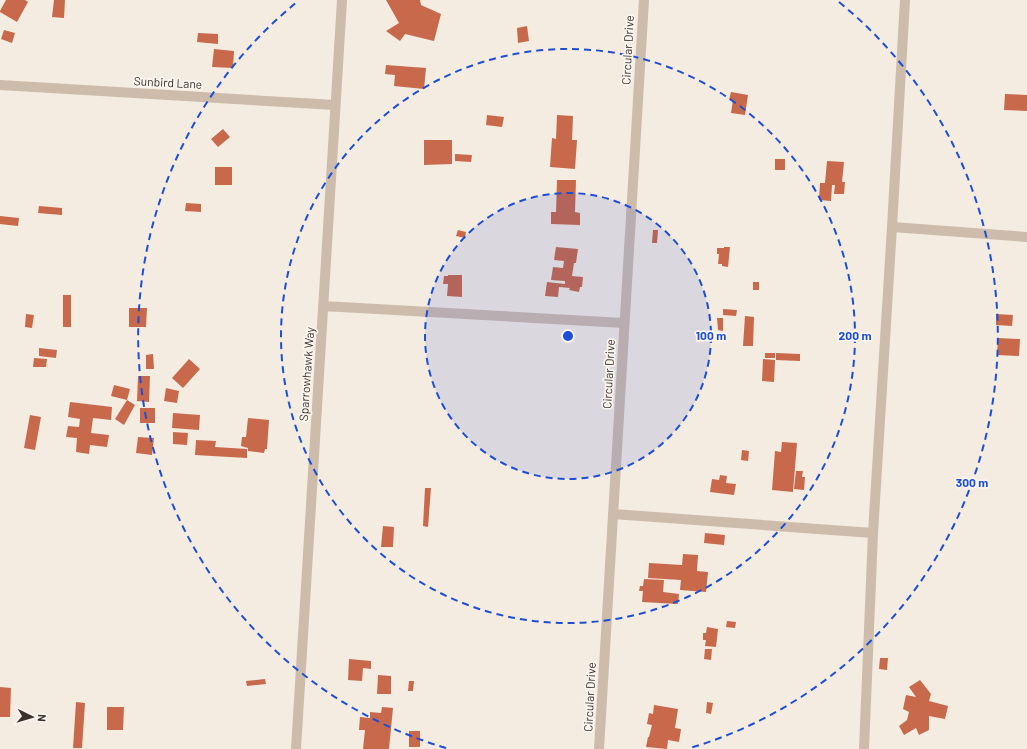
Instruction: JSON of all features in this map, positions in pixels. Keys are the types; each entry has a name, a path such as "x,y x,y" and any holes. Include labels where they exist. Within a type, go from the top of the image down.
{"street":[{"name":"Sparrowhawk Way","path":"296,749 342,0"},
{"name":"Circular Drive","path":"599,749 644,0"},
{"path":"864,749 873,533 905,0"},
{"name":"Sunbird Lane","path":"0,85 335,105"},
{"path":"892,227 1027,238"},
{"path":"323,306 624,323"},
{"path":"613,514 873,533"}],"building":[{"path":"6,0 25,0 28,2 17,22 0,12"},
{"path":"54,0 65,0 64,18 52,17"},
{"path":"386,0 420,0 421,5 441,14 434,41 405,34 400,41 386,31 399,23"},
{"path":"527,26 529,41 518,43 517,28"},
{"path":"4,30 15,33 12,43 1,39"},
{"path":"198,33 218,34 218,44 197,42"},
{"path":"214,49 234,51 233,68 212,67"},
{"path":"386,65 426,68 424,89 394,86 395,75 385,74"},
{"path":"731,92 748,95 745,115 731,113 733,100 729,100"},
{"path":"1005,94 1027,95 1027,111 1004,110"},
{"path":"487,115 504,117 502,127 486,125"},
{"path":"557,115 573,116 572,140 577,140 575,169 550,167 552,138 556,139"},
{"path":"223,129 230,137 218,147 211,139"},
{"path":"424,140 452,140 452,164 424,165"},
{"path":"455,154 472,155 471,162 455,161"},
{"path":"775,159 785,159 785,170 775,170"},
{"path":"827,161 844,162 842,182 845,182 844,194 834,194 835,185 832,185 831,201 819,200 820,183 825,183"},
{"path":"215,167 232,167 232,185 215,185"},
{"path":"557,180 576,180 575,212 580,213 580,225 551,224 551,212 556,212"},
{"path":"186,203 201,204 201,212 185,211"},
{"path":"39,206 62,208 62,215 38,213"},
{"path":"0,216 19,218 18,226 0,224"},
{"path":"458,230 466,232 465,238 456,236"},
{"path":"653,230 658,230 657,243 652,243"},
{"path":"556,247 578,249 572,276 583,277 582,287 580,287 579,292 569,290 570,288 559,287 558,297 545,296 547,282 565,284 565,281 551,280 553,267 563,268 564,261 554,260"},
{"path":"730,247 728,267 718,264 719,254 717,254 717,248"},
{"path":"462,275 462,297 447,296 448,284 443,284 444,276"},
{"path":"753,282 759,282 759,290 753,290"},
{"path":"63,295 71,295 71,327 63,327"},
{"path":"129,308 147,308 146,327 129,327"},
{"path":"723,309 737,310 736,316 723,315"},
{"path":"26,314 34,315 32,328 25,327"},
{"path":"996,314 1013,315 1012,326 996,325"},
{"path":"745,316 754,317 753,346 743,346"},
{"path":"717,318 723,318 723,331 718,330"},
{"path":"998,338 1020,339 1019,356 997,355"},
{"path":"39,348 57,350 56,358 39,356"},
{"path":"765,353 775,353 775,358 765,358"},
{"path":"776,353 800,354 800,361 776,360"},
{"path":"153,354 154,369 146,369 146,355"},
{"path":"34,358 47,359 46,367 33,367"},
{"path":"189,359 200,369 183,388 172,378"},
{"path":"763,359 775,360 774,382 762,381"},
{"path":"138,376 150,376 149,402 137,401"},
{"path":"114,385 130,389 127,400 111,396"},
{"path":"166,388 179,391 177,403 164,401"},
{"path":"127,400 135,405 124,425 115,419"},
{"path":"70,402 112,407 111,420 93,418 91,433 109,435 107,447 90,445 89,454 76,452 77,438 66,437 68,426 79,427 80,419 68,417"},
{"path":"140,408 155,408 155,423 140,423"},
{"path":"173,413 200,415 199,430 172,428"},
{"path":"30,415 41,417 35,450 24,448"},
{"path":"248,418 269,420 267,449 265,449 264,453 248,451 248,448 241,446 242,437 246,437"},
{"path":"173,432 188,433 187,445 173,444"},
{"path":"138,437 154,438 152,455 136,453"},
{"path":"196,440 216,441 215,447 247,449 247,458 195,455"},
{"path":"782,442 797,443 793,492 772,490 775,451 781,452"},
{"path":"742,450 749,451 748,461 741,460"},
{"path":"796,471 803,471 802,477 805,477 804,490 794,489"},
{"path":"720,475 727,476 726,483 736,484 734,495 710,492 712,479 719,480"},
{"path":"425,488 431,488 428,527 423,526"},
{"path":"383,526 394,527 393,547 381,547"},
{"path":"705,533 725,535 724,545 704,543"},
{"path":"683,554 698,555 697,571 708,572 706,592 680,590 681,580 648,578 649,563 682,565"},
{"path":"644,579 664,580 663,592 679,594 678,604 642,602 643,591 639,591 640,586 643,586"},
{"path":"727,621 736,622 735,628 726,627"},
{"path":"707,627 718,629 716,647 705,646 706,640 703,640 703,633 706,633"},
{"path":"705,649 712,649 711,660 704,659"},
{"path":"880,658 888,658 887,670 879,669"},
{"path":"349,659 371,661 371,669 363,668 362,681 348,680"},
{"path":"378,675 391,676 391,694 377,694"},
{"path":"265,679 266,684 247,686 246,681"},
{"path":"920,680 931,694 929,701 948,706 945,719 929,716 929,730 919,735 916,728 904,735 899,726 907,720 909,712 903,709 906,695 916,697 909,687"},
{"path":"409,681 414,681 413,691 408,691"},
{"path":"0,687 11,688 10,717 0,717"},
{"path":"76,702 85,703 82,748 73,748"},
{"path":"707,702 713,703 711,714 706,713"},
{"path":"654,705 678,709 675,728 681,729 679,742 668,740 667,749 646,747 652,725 647,724 649,713 653,714"},
{"path":"107,707 124,707 123,730 107,730"},
{"path":"382,707 393,708 389,749 363,749 365,730 359,730 360,717 370,718 370,712 381,713"},
{"path":"409,731 420,731 420,747 409,747"}]}
